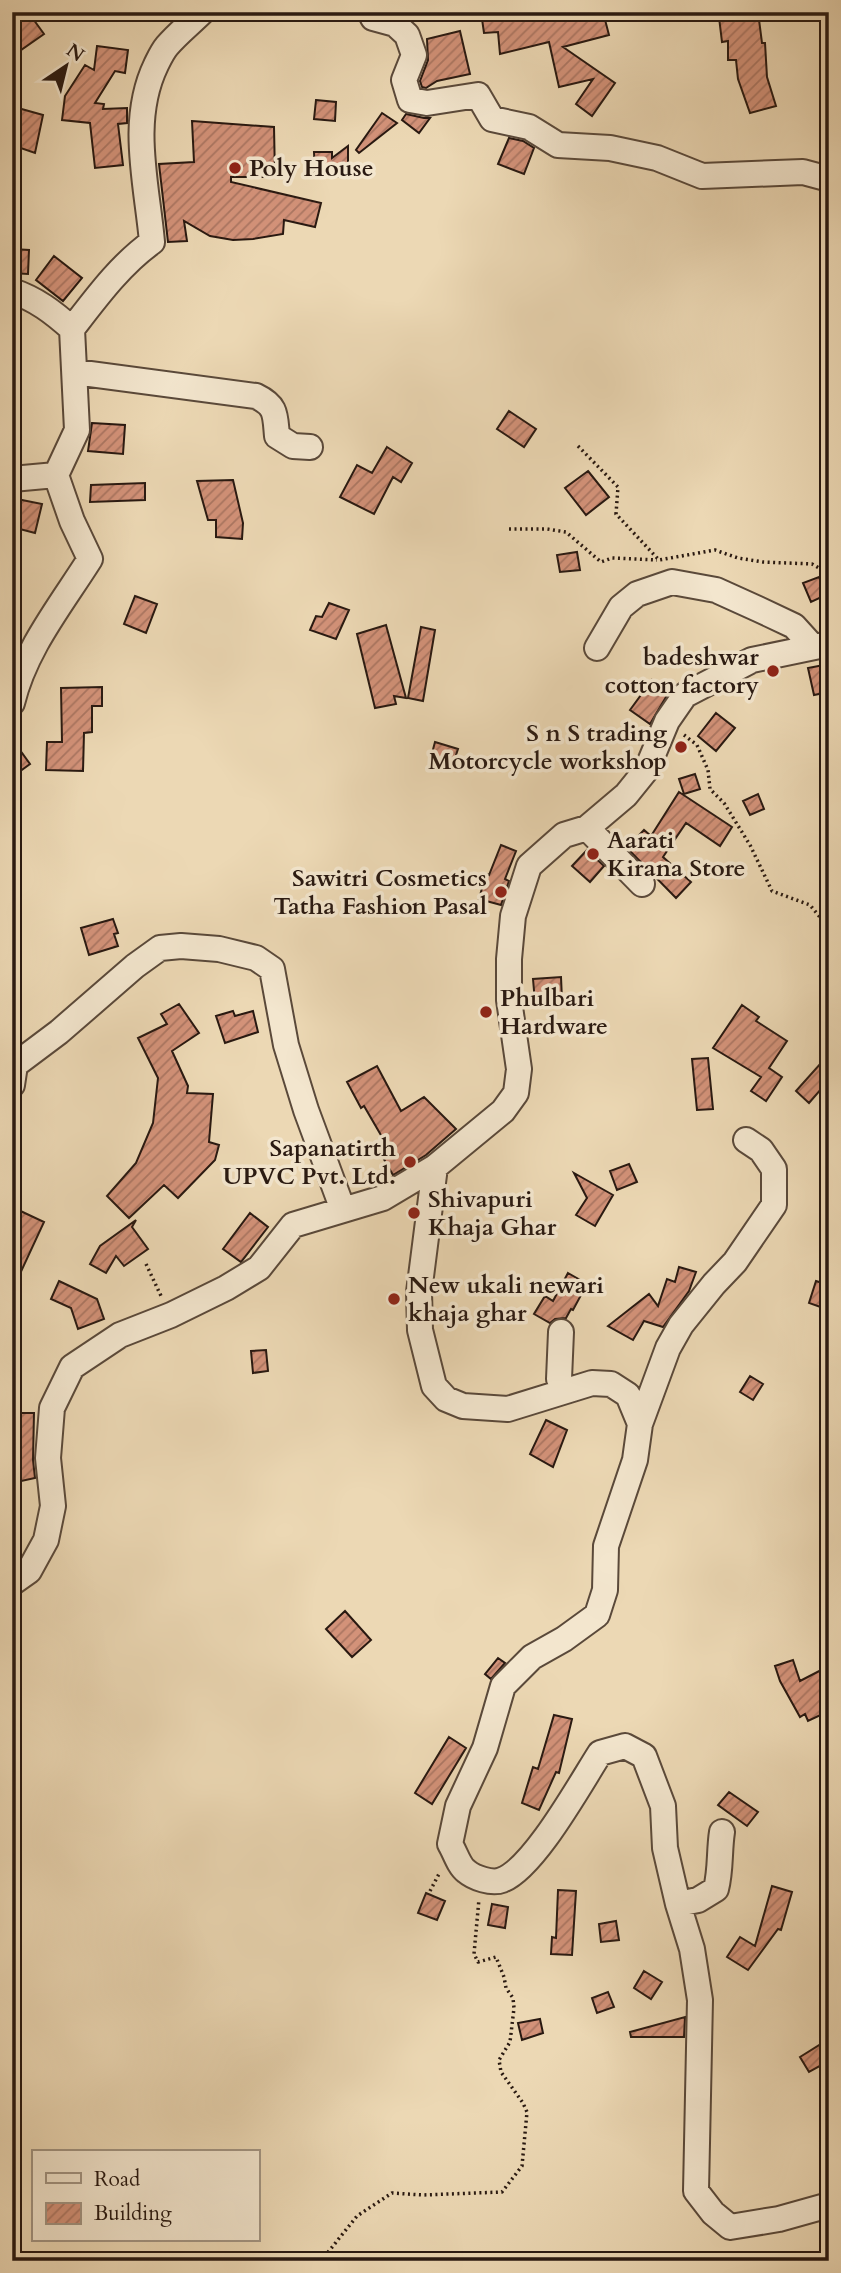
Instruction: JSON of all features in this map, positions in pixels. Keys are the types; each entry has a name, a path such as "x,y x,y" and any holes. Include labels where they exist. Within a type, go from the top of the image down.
{"street":[{"path":"12,703 18,680 51,615 90,559 72,521 56,475 77,430 72,329 104,288 152,242 144,191 141,115 150,77 165,48 202,12"},
{"path":"370,12 373,18 395,24 407,35 414,55 404,80 410,100 427,103 478,96 492,119 529,127 558,145 610,148 657,158 702,176 803,172 829,179"},
{"path":"12,291 28,296 49,308 72,329"},
{"path":"75,372 256,396 269,402 274,411 277,436 293,446 310,447"},
{"path":"12,479 56,475"},
{"path":"597,648 621,607 637,594 672,582 716,590 794,626 821,645"},
{"path":"12,1583 29,1571 47,1540 53,1506 48,1458 52,1408 72,1367 120,1335 226,1289 259,1268 293,1225 383,1198 435,1167 503,1111 516,1093 519,1069 509,1000 509,959 513,916 529,866 565,835 587,828 626,795 647,769 667,721 685,695 752,660 821,645"},
{"path":"587,828 642,884"},
{"path":"12,1085 15,1065 160,948 181,946 219,949 256,958 272,969 286,1045 306,1110 344,1210"},
{"path":"746,1140 761,1150 774,1169 774,1205 736,1262 714,1284 681,1325 668,1348 640,1424 635,1460 606,1546 606,1590 597,1615 564,1639 532,1657 503,1686 485,1748 458,1806 450,1844 465,1871 481,1879 500,1881 521,1868 539,1848 600,1753 625,1746 644,1756 663,1807 664,1848 692,1949 700,2000 696,2191 713,2213 730,2227 829,2205"},
{"path":"435,1167 419,1292 420,1330 434,1387 446,1399 463,1406 508,1409 592,1383 611,1384 628,1395 640,1424"},
{"path":"561,1332 559,1379 565,1391"},
{"path":"678,1903 698,1900 716,1889 720,1874 722,1832"}],"path":[{"path":"578,446 618,488 616,514 659,560"},
{"path":"509,529 566,532 601,562 612,558 659,560 715,550 738,558 763,562 813,564 829,574"},
{"path":"667,721 697,745 708,770 710,789 724,803 738,826 772,891 810,905 829,928"},
{"path":"146,1264 171,1315"},
{"path":"321,2261 357,2216 392,2193 423,2195 502,2192 522,2166 527,2112 501,2072 499,2060 510,2042 513,1998 506,1988 496,1957 478,1962 474,1954 481,1879"}],"building":[{"path":"28,12 44,34 21,50 12,37 12,21"},
{"path":"481,12 603,12 609,35 563,47 615,83 592,116 576,104 593,79 559,87 549,42 500,54 498,32 484,33"},
{"path":"758,12 762,43 765,43 767,77 776,106 750,113 738,79 736,60 728,60 728,41 722,42 719,17"},
{"path":"460,31 470,74 422,87 420,81 428,60 427,39"},
{"path":"97,46 128,50 125,73 115,71 95,103 104,104 103,109 127,108 127,123 118,124 123,165 95,168 90,123 62,120 65,96 85,65 94,70"},
{"path":"316,100 336,102 335,121 314,119"},
{"path":"18,108 43,115 35,153 12,145 12,130"},
{"path":"382,113 397,123 359,153 356,150"},
{"path":"406,114 430,118 419,133 402,120"},
{"name":"Poly House","path":"192,121 274,127 275,177 231,177 231,182 321,203 315,227 284,220 283,234 233,240 210,236 184,221 187,241 168,242 159,164 194,162"},
{"path":"509,138 523,141 534,148 524,174 498,164"},
{"path":"348,146 348,176 309,177 315,172 314,152 332,152 332,158"},
{"path":"12,249 29,250 28,274 12,273"},
{"path":"54,256 82,278 63,301 36,280"},
{"path":"509,411 536,429 524,447 497,429"},
{"path":"92,423 125,425 123,454 88,451"},
{"path":"387,447 412,463 401,482 393,477 374,514 340,497 357,465 372,473"},
{"path":"588,471 609,497 586,515 565,488"},
{"path":"233,480 243,523 242,539 216,537 216,520 208,520 197,481"},
{"path":"145,483 145,500 90,502 91,485"},
{"path":"12,498 42,504 35,533 12,527"},
{"path":"577,552 580,570 560,572 557,555"},
{"path":"819,577 826,595 811,602 803,583"},
{"path":"135,596 157,604 146,633 124,624"},
{"path":"329,603 349,610 336,639 310,630 316,616 322,617"},
{"path":"386,625 406,698 394,696 396,704 375,708 357,634"},
{"path":"421,627 435,630 423,701 408,698"},
{"path":"829,664 829,692 814,695 808,668"},
{"path":"652,680 669,692 650,724 630,710"},
{"path":"102,687 102,706 92,706 92,732 84,733 83,771 46,770 47,742 62,742 61,688"},
{"path":"716,713 735,728 716,751 698,736"},
{"path":"12,739 30,764 12,777"},
{"path":"435,742 458,749 453,764 431,757"},
{"path":"695,774 700,789 684,794 679,779"},
{"path":"679,792 732,827 720,846 686,823 663,857 691,882 676,898 627,848 644,830 651,836"},
{"path":"758,794 764,809 750,815 743,801"},
{"path":"501,845 516,851 505,879 509,881 501,905 479,899 486,874 489,875"},
{"path":"587,850 604,866 590,882 572,866"},
{"path":"113,919 118,933 114,934 118,946 89,955 81,928"},
{"path":"561,977 562,1000 535,1002 533,979"},
{"path":"179,1004 199,1033 172,1051 188,1086 187,1093 213,1094 209,1142 219,1145 215,1160 178,1198 164,1185 129,1218 107,1196 136,1163 153,1123 158,1078 138,1038 167,1024 161,1014"},
{"path":"742,1005 759,1017 756,1021 787,1041 769,1068 782,1077 766,1101 751,1091 761,1077 713,1048"},
{"path":"233,1011 235,1016 253,1011 258,1032 225,1043 216,1016"},
{"path":"829,1054 829,1080 809,1103 796,1091"},
{"path":"708,1058 713,1109 697,1110 692,1059"},
{"path":"377,1066 401,1111 424,1097 456,1129 426,1155 393,1175 381,1154 389,1149 347,1082"},
{"path":"629,1164 637,1182 617,1190 610,1171"},
{"path":"574,1173 613,1195 595,1226 576,1215 587,1198"},
{"path":"12,1207 44,1222 12,1291"},
{"path":"250,1213 268,1227 241,1262 223,1249"},
{"path":"136,1220 132,1227 148,1249 124,1266 116,1256 106,1273 90,1264 100,1246"},
{"path":"679,1267 696,1272 689,1291 663,1327 644,1321 633,1340 608,1326 649,1294 658,1306 667,1279 675,1282"},
{"path":"568,1273 587,1284 573,1310 571,1309 566,1318 555,1319 550,1323 534,1314 545,1296 553,1301"},
{"path":"59,1281 97,1299 104,1319 78,1329 71,1308 51,1299"},
{"path":"816,1281 829,1285 829,1310 809,1303"},
{"path":"266,1350 268,1371 253,1373 251,1351"},
{"path":"750,1376 763,1384 753,1400 740,1392"},
{"path":"12,1413 34,1413 35,1478 12,1483"},
{"path":"546,1420 567,1430 553,1467 530,1454"},
{"path":"345,1611 371,1640 352,1657 326,1629"},
{"path":"498,1658 505,1663 491,1679 485,1674"},
{"path":"793,1660 800,1681 829,1666 829,1711 808,1721 805,1714 800,1717 780,1681 775,1666"},
{"path":"554,1715 572,1719 559,1773 556,1772 539,1810 522,1803 533,1767 538,1769"},
{"path":"449,1737 466,1748 432,1804 415,1793"},
{"path":"729,1792 758,1812 747,1826 718,1805"},
{"path":"772,1886 792,1892 781,1930 778,1929 748,1970 727,1957 740,1937 755,1946"},
{"path":"558,1890 576,1891 572,1955 551,1954 552,1937 556,1938"},
{"path":"426,1893 445,1901 437,1920 418,1913"},
{"path":"492,1904 508,1907 505,1928 488,1925"},
{"path":"616,1921 619,1940 601,1942 599,1924"},
{"path":"644,1971 662,1982 651,1999 634,1988"},
{"path":"608,1992 614,2007 597,2013 592,1998"},
{"path":"685,2017 684,2037 631,2037 630,2032"},
{"path":"540,2019 543,2033 522,2040 518,2023"},
{"path":"821,2044 829,2061 809,2072 800,2057"}],"place":[{"name":"Poly House","path":"235,168"},
{"name":"badeshwar cotton factory","path":"773,671"},
{"name":"S n S trading Motorcycle workshop","path":"681,747"},
{"name":"Aarati Kirana Store","path":"593,854"},
{"name":"Sawitri Cosmetics Tatha Fashion Pasal","path":"501,892"},
{"name":"Phulbari Hardware","path":"486,1012"},
{"name":"Sapanatirth UPVC Pvt. Ltd.","path":"410,1162"},
{"name":"Shivapuri Khaja Ghar","path":"414,1213"},
{"name":"New ukali newari khaja ghar","path":"394,1299"}]}
